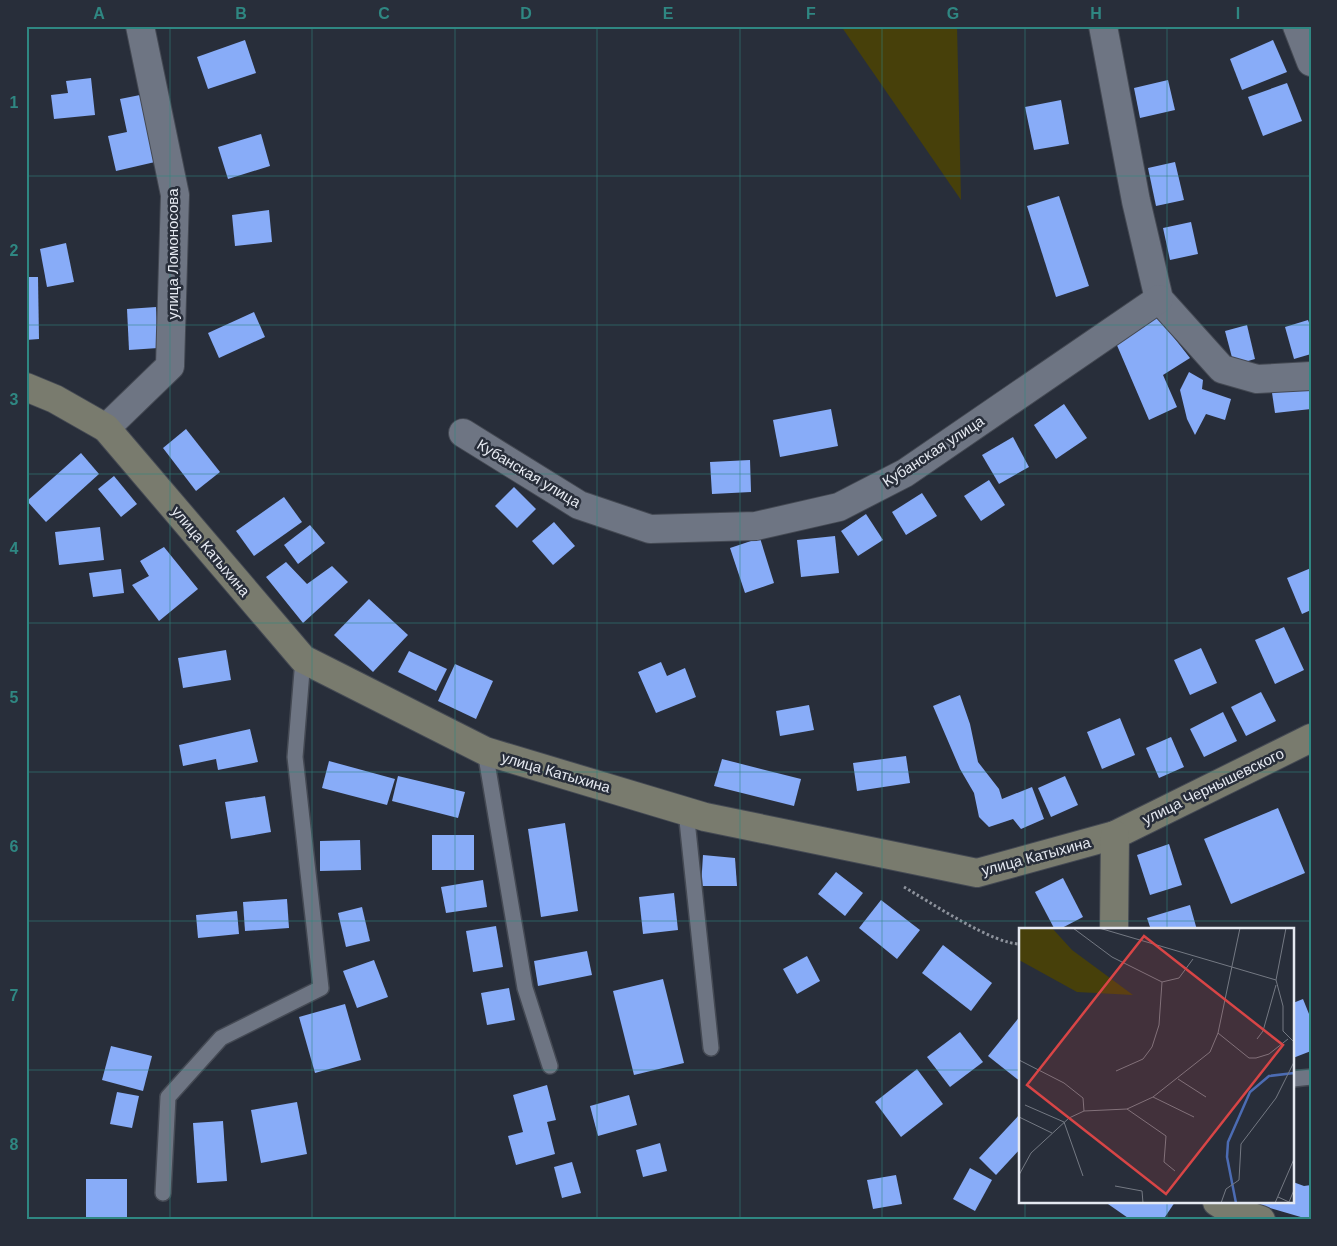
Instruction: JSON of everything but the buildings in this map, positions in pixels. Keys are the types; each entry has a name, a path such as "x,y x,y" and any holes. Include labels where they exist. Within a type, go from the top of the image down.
{"street":[{"name":"улица Ломоносова","path":"106,428 170,366 175,195 140,26"},
{"path":"1103,26 1136,201 1159,299 1222,369 1257,379 1311,376"},
{"path":"1297,26 1311,62"},
{"name":"Кубанская улица","path":"463,433 579,505 650,529 756,526 839,507 905,473 1159,299"},
{"name":"улица Катыхина","path":"26,387 55,399 106,428 303,659 485,751 715,819 977,873 1115,835 1114,928"},
{"name":"улица Чернышевского","path":"1115,835 1311,738"},
{"path":"1220,1204 1228,1209 1261,1220"}],"lane":[{"path":"163,1193 168,1096 221,1038 320,988 295,757 303,659"},
{"path":"485,751 525,988 550,1066"},
{"path":"686,811 711,1048"},
{"path":"1294,1079 1311,1077"}],"path":[{"path":"904,887 966,923 1011,944 1019,944"}],"shaded area":[{"path":"841,26 957,26 961,200"}]}
